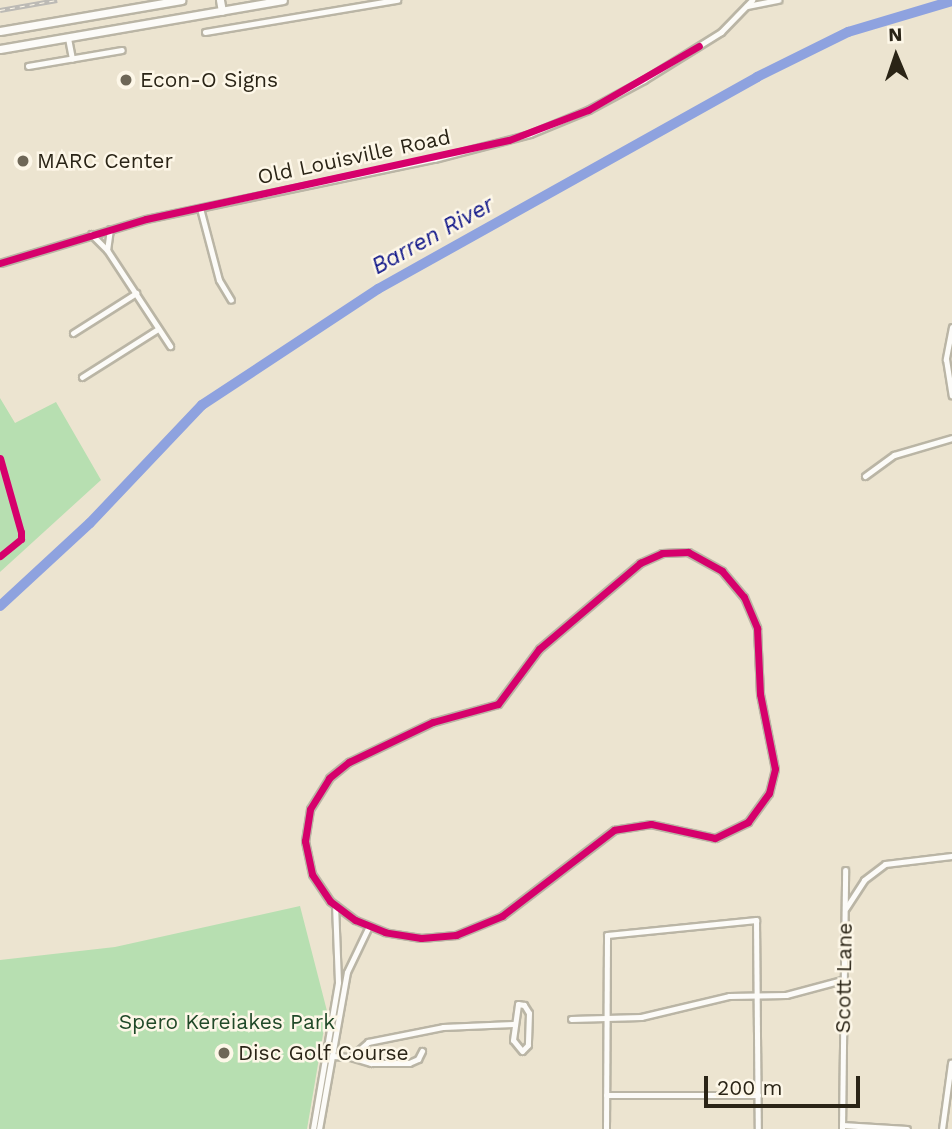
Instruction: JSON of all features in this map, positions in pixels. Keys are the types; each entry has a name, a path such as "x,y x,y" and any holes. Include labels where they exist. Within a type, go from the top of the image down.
{"main road":[{"path":"0,31 181,0"},
{"path":"220,0 222,10"},
{"path":"0,49 283,0"},
{"path":"64,20 68,37"}],"street":[{"path":"205,32 397,0"},
{"name":"Old Louisville Road","path":"0,263 110,229 434,159 530,134 644,80 714,37 752,0"},
{"path":"747,6 778,0"},
{"path":"222,10 225,28"},
{"path":"68,37 72,59"},
{"path":"28,66 122,50"},
{"path":"200,208 219,280 231,300"},
{"path":"107,250 110,229"},
{"path":"92,234 107,250 170,346"},
{"path":"73,333 136,293"},
{"path":"952,327 946,359 952,396"},
{"path":"82,377 158,329"},
{"path":"865,476 894,455 952,438"},
{"path":"671,551 688,552 722,571 744,597 757,628 760,694 775,760 772,785 748,822 715,838 651,824 614,830 512,909 463,933 415,937 369,926 335,905 312,874 305,841 313,802 335,773 433,722 498,704 539,649 646,559 671,551"},
{"name":"Scott Lane","path":"845,911 860,885 880,867 898,860 952,856"},
{"name":"Scott Lane","path":"842,1127 845,870"},
{"path":"313,1129 338,975 335,905"},
{"path":"607,1129 607,935 756,920 758,1129"},
{"path":"319,1129 347,972 369,926"},
{"path":"571,1019 641,1017 729,996 786,995 842,981"},
{"path":"524,1005 529,1017 528,1044 523,1051 513,1046 513,1024 515,1008 524,1005"},
{"path":"351,1058 370,1041 449,1026 513,1024"},
{"path":"325,1056 371,1063 409,1063 417,1060 422,1051"},
{"path":"942,1129 951,1063"},
{"path":"606,1095 758,1095"},
{"path":"842,1127 907,1129"}],"green space":[{"path":"0,398 15,423 56,402 101,480 0,572"},
{"name":"Spero Kereiakes Park","path":"300,906 327,1011 307,1129 0,1129 0,960 115,947"}],"waterway":[{"name":"Barren River","path":"0,606 90,523 202,405 378,289 757,77 848,32 952,1"}],"railway":[{"path":"0,10 57,0"}],"cycle path":[{"path":"0,263 146,219 509,140 588,110 699,46"},
{"path":"0,458 21,532 21,539 0,556"},
{"path":"688,552 722,571 744,597 757,628 760,694 775,769 769,793 748,822 715,838 651,824 614,830 502,916 456,935 421,938 385,932 355,920 330,901 312,874 305,841 310,809 329,778 349,762 433,722 498,704 539,649 640,563 662,553 688,552"}],"place":[{"name":"Econ-O Signs","path":"126,80"},
{"name":"MARC Center","path":"23,161"},
{"name":"Disc Golf Course","path":"224,1053"}]}
